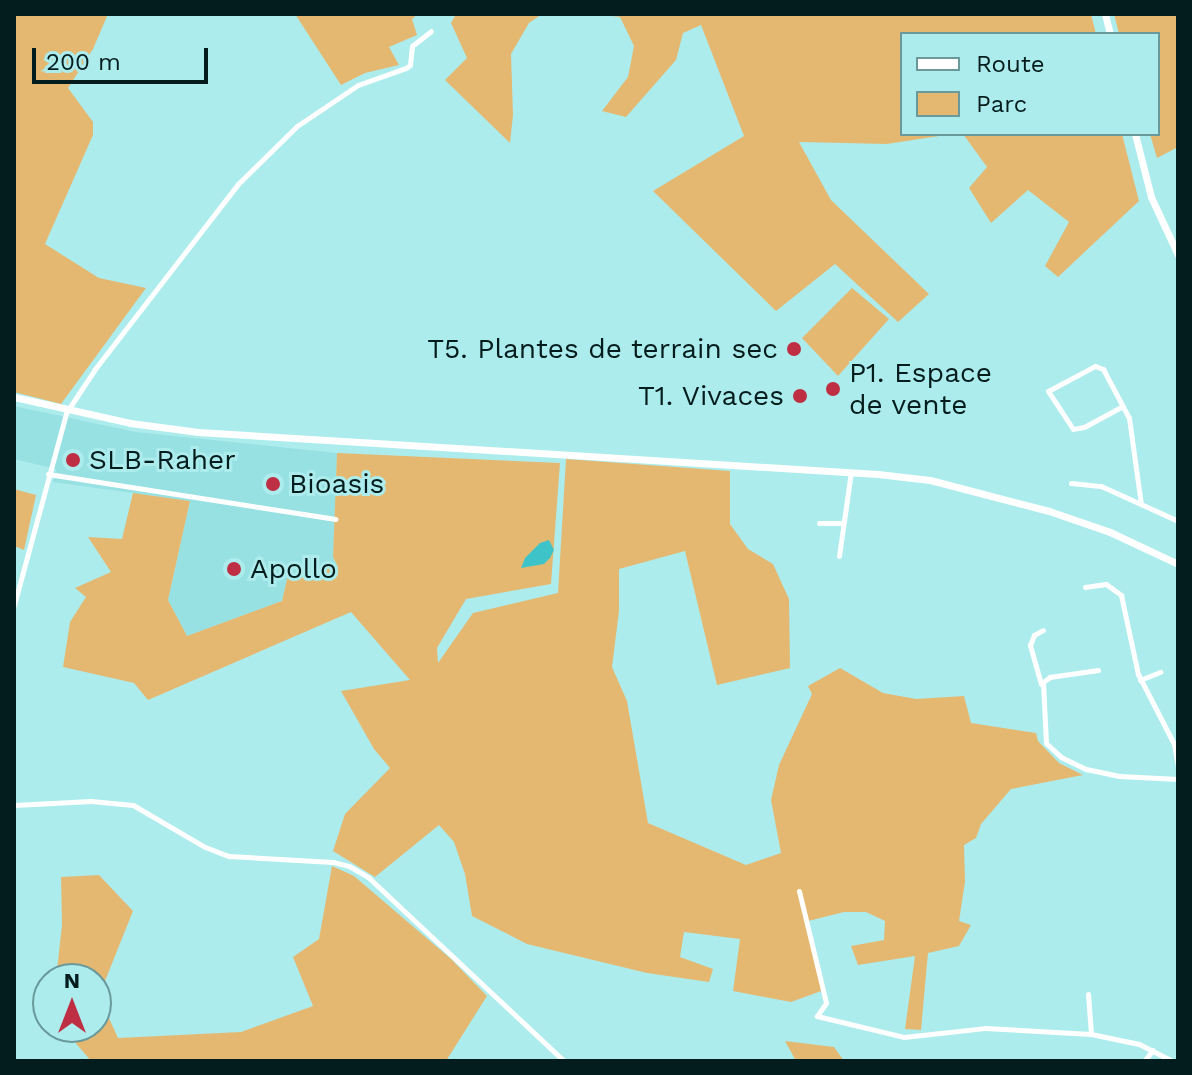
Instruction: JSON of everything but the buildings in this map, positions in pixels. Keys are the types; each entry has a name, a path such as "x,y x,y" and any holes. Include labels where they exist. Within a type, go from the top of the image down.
{"main road":[{"path":"1136,136 1151,197 1178,255"},
{"path":"14,397 68,411 198,432 823,470 930,480 1049,511 1110,532 1178,564"}],"street":[{"path":"14,605 68,411 141,307 238,184 297,126 358,85 410,65 412,46 431,31"},
{"path":"1121,407 1073,429 1048,391 1099,366 1121,407 1132,430 1141,504"},
{"path":"839,556 851,472"},
{"path":"48,474 335,519"},
{"path":"1071,483 1101,486 1178,521"},
{"path":"819,523 842,523"},
{"path":"1085,587 1106,584 1121,595 1140,680 1174,744 1178,766"},
{"path":"1043,630 1034,635 1030,645 1042,685 1044,737 1061,757 1107,774 1178,779"},
{"path":"1042,685 1050,677 1098,670"},
{"path":"1140,680 1160,672"},
{"path":"14,805 91,801 133,805 205,847 229,856 333,862 358,871 564,1061"},
{"path":"799,891 826,1003 817,1016 904,1037 985,1028 1091,1034 1153,1050 1172,1061"},
{"path":"1088,994 1091,1034"},
{"path":"1144,1061 1153,1050"}],"shaded area":[{"path":"14,406 136,432 337,453 333,557 338,567 288,575 282,601 187,636 168,600 190,501 53,482 56,469 14,459"},
{"path":"549,540 554,550 544,564 521,568 525,558 540,543"}],"green space":[{"path":"14,14 108,14 93,49 68,88 93,122 93,135 45,244 99,278 146,288 61,404 14,392"},
{"path":"295,14 418,14 412,19 417,35 389,47 399,65 365,73 341,85"},
{"path":"456,14 542,14 529,23 511,54 513,115 510,143 445,80 467,58 451,23"},
{"path":"597,14 1091,14 1096,32 900,32 900,136 939,136 887,144 799,142 831,200 929,294 898,322 835,264 776,311 653,191 744,136 701,25 683,33 676,60 626,117 602,111 628,77 634,46 620,17"},
{"path":"1114,14 1178,14 1178,147 1157,158 1151,136 1160,136 1160,32 1118,32"},
{"path":"964,136 1123,136 1139,201 1058,277 1045,266 1069,222 1028,190 991,223 969,188 987,167"},
{"path":"852,288 889,319 838,376 802,338"},
{"path":"337,453 560,463 551,584 466,599 437,648 438,663 473,613 558,593 566,459 730,471 730,524 748,549 773,564 789,599 790,668 717,685 685,551 619,569 619,611 612,667 627,701 648,823 746,865 781,853 771,800 779,765 812,694 808,686 840,668 883,693 916,699 964,696 971,723 1036,733 1038,741 1059,763 1083,775 1011,789 981,824 976,838 964,845 965,882 959,921 971,925 959,946 928,953 921,1030 905,1029 915,956 858,965 851,946 884,940 885,921 866,912 844,912 808,921 824,990 791,1002 733,991 740,939 684,932 680,957 713,969 709,982 647,973 527,944 472,916 465,874 454,842 439,825 375,877 333,851 345,814 390,768 374,749 341,691 410,680 351,612 148,700 134,683 63,667 70,622 86,597 75,588 111,572 88,537 122,539 133,493 190,501 168,600 187,636 282,601 288,575 338,567 333,557"},
{"path":"14,489 36,495 24,550 14,546"},
{"path":"332,866 354,876 451,959 487,996 446,1061 91,1061 76,1043 112,1043 112,1025 118,1038 241,1032 313,1006 293,957 319,939"},
{"path":"99,875 133,911 112,964 58,963 62,925 61,877"},
{"path":"785,1041 834,1047 844,1061 796,1061"}],"place":[{"name":"T5. Plantes de terrain sec","path":"794,349"},
{"name":"P1. Espace de vente","path":"833,389"},
{"name":"T1. Vivaces","path":"800,396"},
{"name":"SLB-Raher","path":"73,460"},
{"name":"Bioasis","path":"273,484"},
{"name":"Apollo","path":"234,569"}]}
